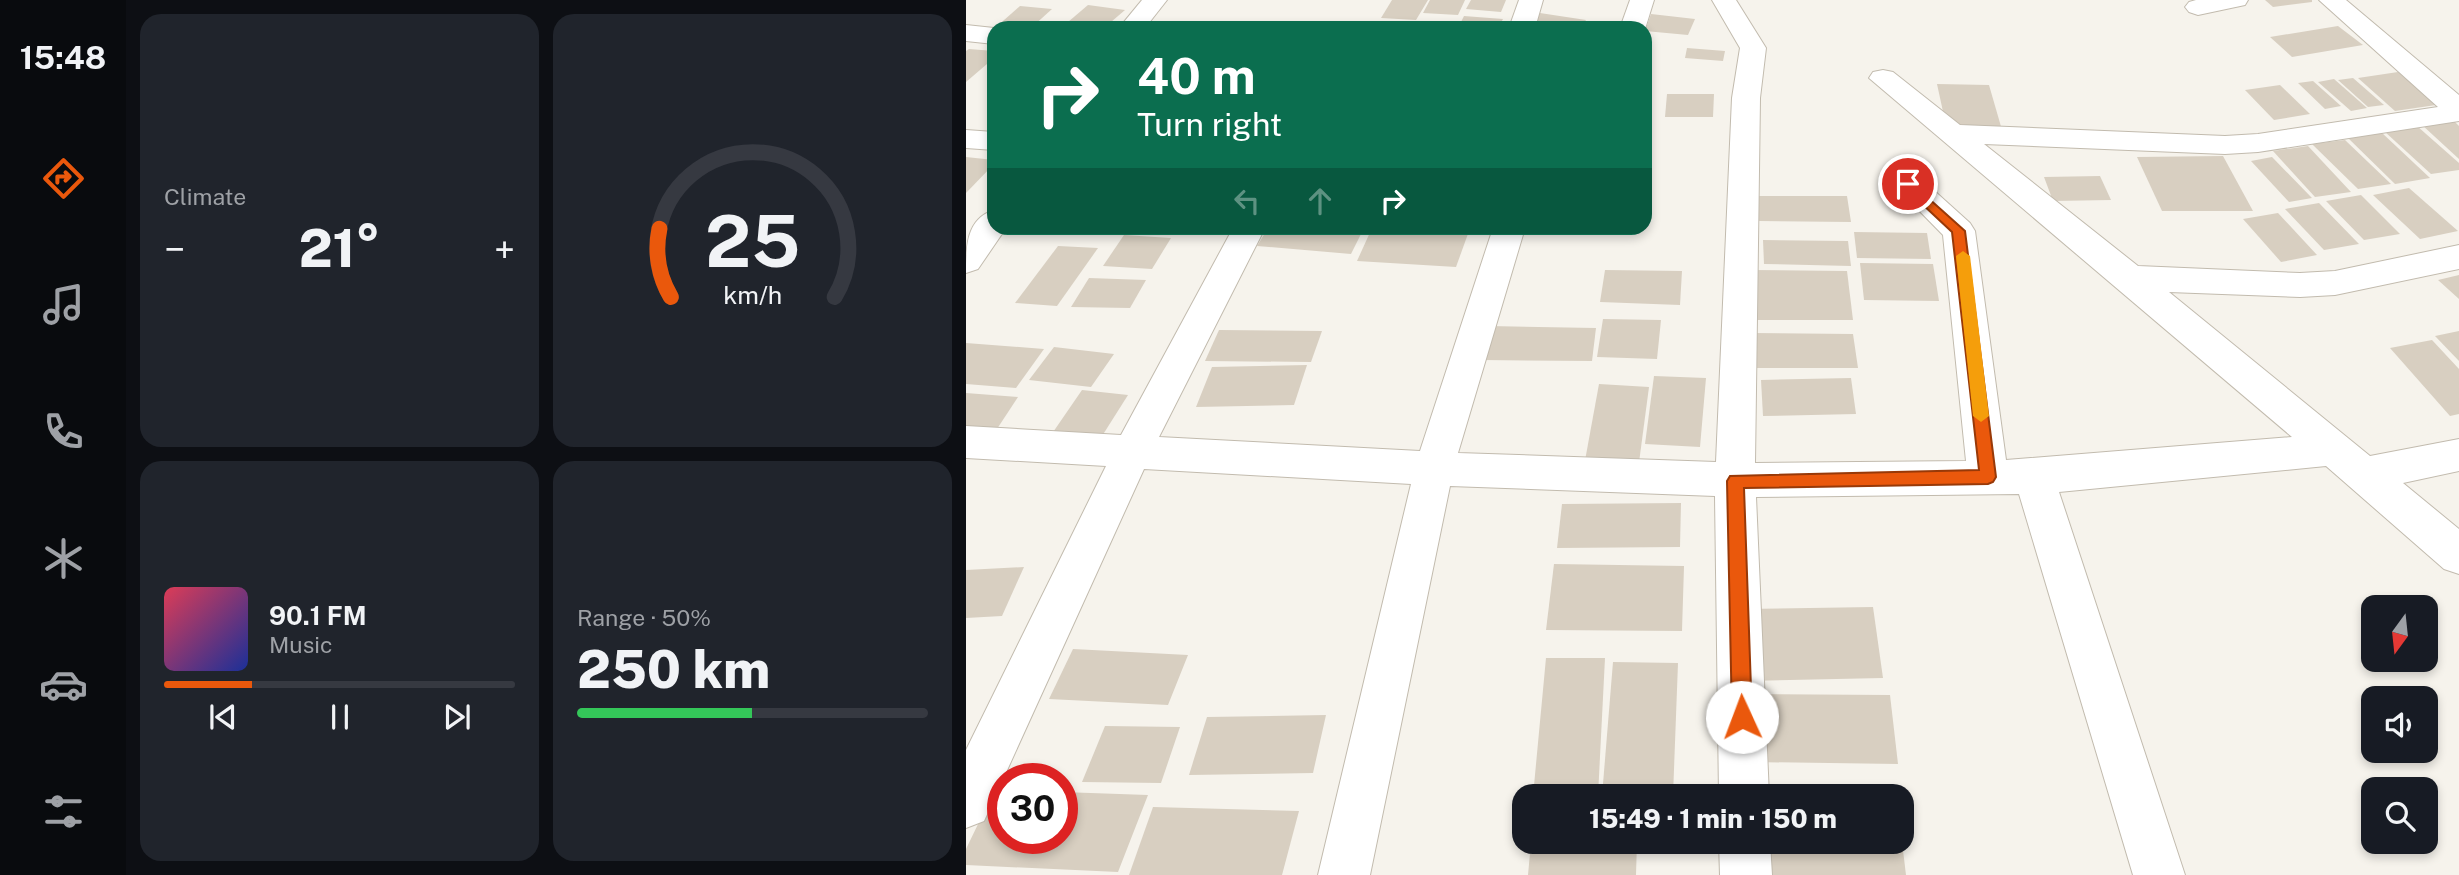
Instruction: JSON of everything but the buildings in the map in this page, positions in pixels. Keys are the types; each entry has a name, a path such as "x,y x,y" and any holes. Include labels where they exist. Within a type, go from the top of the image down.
{"street":[{"path":"1138,21 1155,0"},
{"path":"1524,21 1531,0"},
{"path":"1635,21 1642,0"},
{"path":"1724,0 1753,48 1746,98 1735,481 1744,784"},
{"path":"2198,7 2236,0"},
{"path":"2331,0 2459,111"},
{"path":"966,33 987,35"},
{"path":"1882,78 2130,278 2459,555"},
{"path":"1952,134 2247,144 2459,111"},
{"path":"966,139 987,140"},
{"path":"1908,184 1959,231 1988,477"},
{"path":"966,261 987,232"},
{"path":"966,803 1133,450 1245,235"},
{"path":"1344,875 1434,470 1506,235"},
{"path":"2130,278 2312,284 2365,278 2459,257"},
{"path":"966,442 1434,470 1735,481 2034,477 2335,449"},
{"path":"2365,474 2459,455"},
{"path":"2034,477 2159,875"},
{"path":"1745,854 1746,875"}],"slow traffic":[{"path":"1963,256 1981,416"}],"route":[{"path":"1742,717 1735,481 1988,477 1959,231 1908,184"}]}
